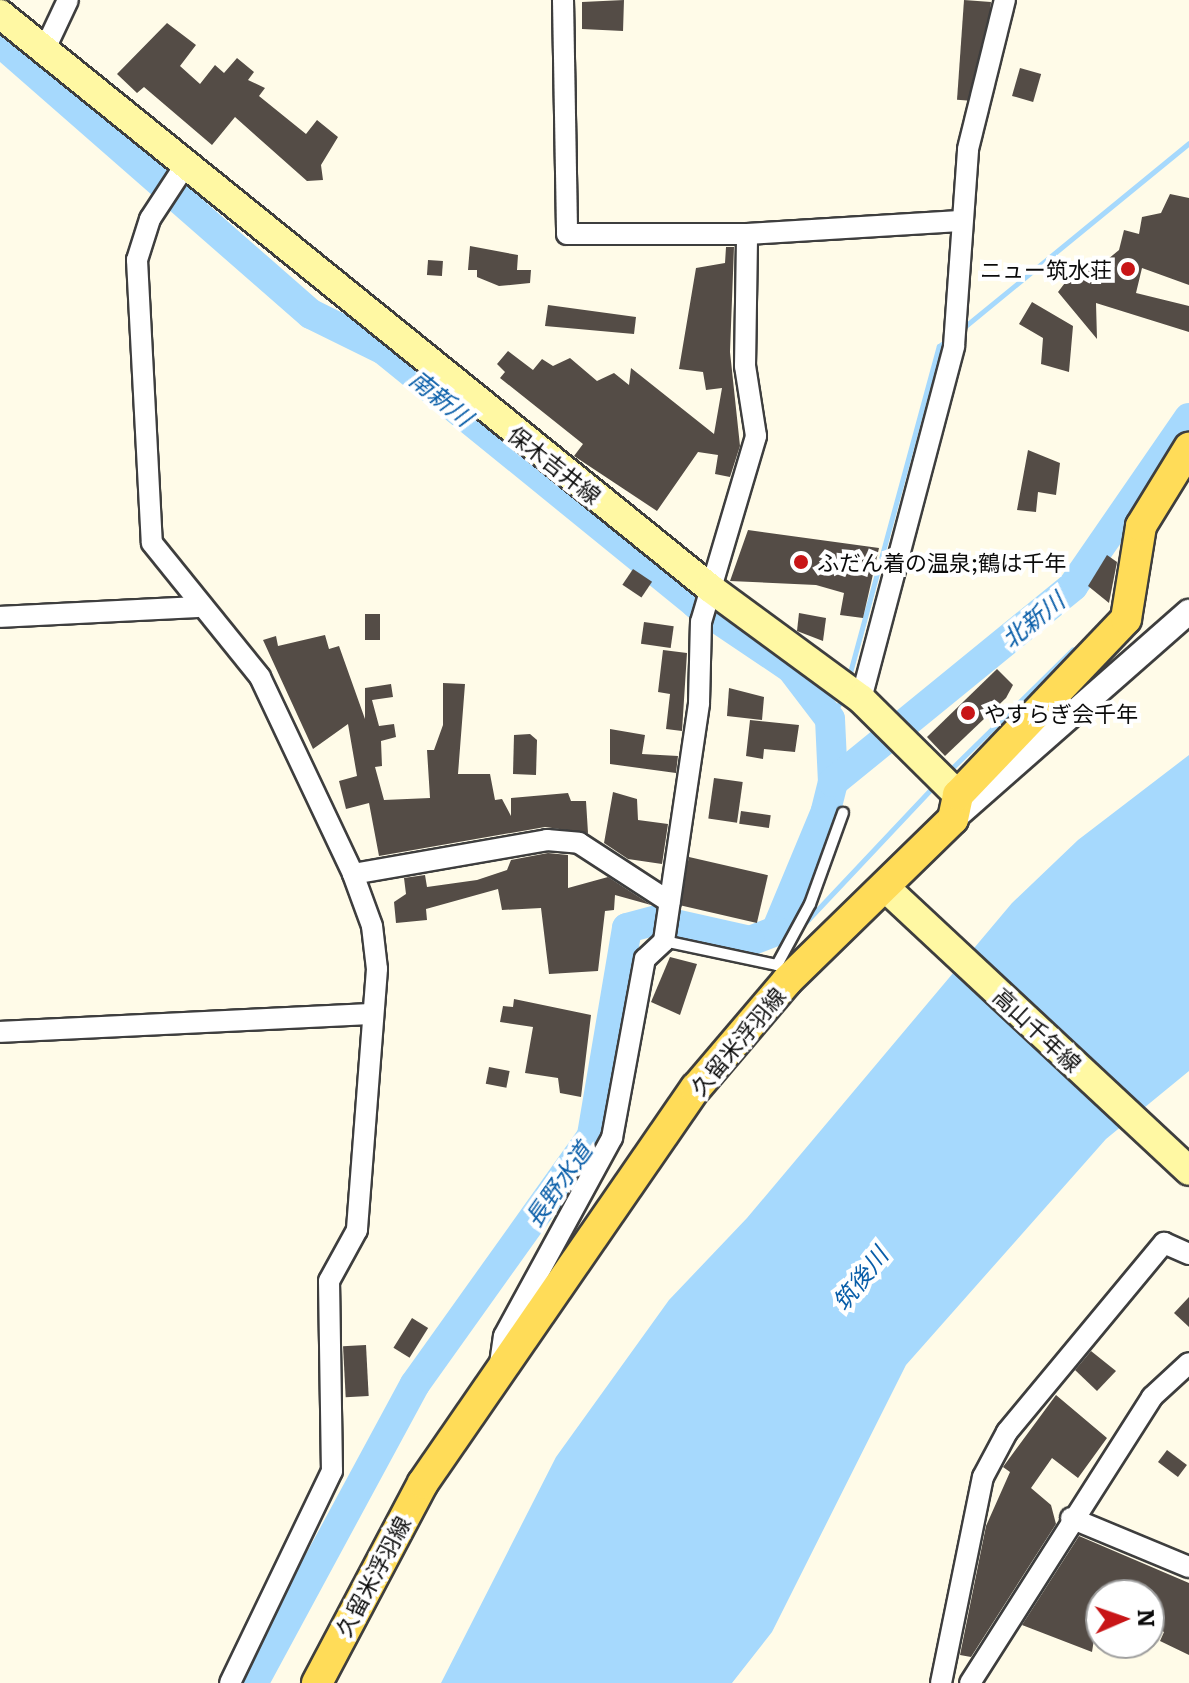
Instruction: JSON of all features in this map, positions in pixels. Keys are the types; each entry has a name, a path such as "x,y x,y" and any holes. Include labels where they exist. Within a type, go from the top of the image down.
{"main road":[{"name":"保木吉井線","path":"0,14 44,51 175,180 709,593 856,696 954,799"},
{"name":"久留米浮羽線","path":"317,1683 390,1538 500,1364 696,1088 787,981 892,893 954,799 1126,619 1141,526 1189,448"},
{"name":"高山千年線","path":"892,893 1189,1171"}],"street":[{"path":"44,51 68,0"},
{"path":"563,0 567,234 747,234 960,221"},
{"path":"856,696 954,346 960,221 968,149 1005,0"},
{"path":"175,180 137,260 152,543 198,607 260,677 353,874 372,926 371,1014 357,1230 329,1281 332,1471 230,1683"},
{"path":"500,1364 504,1336 612,1138 645,959 664,941 699,703 701,622 756,436 745,366 747,234"},
{"path":"0,617 198,607"},
{"path":"954,799 1189,612"},
{"path":"353,874 547,840 579,843 669,904"},
{"path":"0,1032 371,1014"},
{"path":"941,1683 983,1477 1007,1432 1164,1243 1189,1254"},
{"path":"972,1682 1071,1518 1152,1397 1189,1363"},
{"path":"1071,1518 1189,1567"}],"lane":[{"path":"664,941 777,965 843,813"}],"water":[{"name":"筑後川","path":"1189,755 1189,1071 1106,1139 906,1365 772,1632 732,1683 441,1683 556,1457 669,1300 747,1218 1012,903 1078,840"}],"building":[{"path":"624,0 623,31 582,29 582,2"},
{"path":"964,0 991,2 984,102 957,100"},
{"path":"167,23 196,45 180,66 200,84 215,65 224,73 237,58 254,72 248,80 265,88 259,96 306,134 317,120 338,137 321,165 323,180 307,181 235,117 212,145 144,87 137,93 117,74"},
{"path":"1020,68 1041,74 1033,102 1012,96"},
{"name":"ニュー筑水荘","path":"1170,194 1189,198 1189,285 1142,268 1136,293 1189,306 1189,332 1096,303 1097,339 1058,292 1071,275 1096,269 1119,250 1124,230 1139,234 1142,217 1161,213"},
{"path":"470,246 518,255 517,270 531,270 530,283 499,286 477,277 477,270 468,270"},
{"path":"726,247 734,247 730,352 740,446 730,477 715,474 718,455 698,452 657,511 574,456 583,444 500,378 505,372 497,364 508,351 533,370 542,359 553,366 570,358 597,381 614,373 629,385 631,368 714,434 722,388 706,390 703,372 679,369 696,268 725,263"},
{"path":"428,260 443,261 442,276 427,275"},
{"path":"1032,302 1073,326 1069,372 1041,364 1043,338 1019,324"},
{"path":"548,305 636,317 634,334 545,326"},
{"path":"1028,450 1060,463 1056,495 1038,492 1036,512 1017,510"},
{"name":"ふだん着の温泉;鶴は千年","path":"748,530 879,548 863,618 840,615 844,593 816,585 730,581"},
{"path":"1107,555 1117,562 1109,603 1088,586"},
{"path":"633,569 652,582 641,598 622,585"},
{"path":"799,613 826,618 823,641 797,631"},
{"path":"365,614 380,614 380,640 365,640"},
{"path":"644,622 674,626 671,648 641,644"},
{"path":"325,635 329,649 339,646 365,719 365,688 391,684 393,697 372,700 379,726 394,724 396,737 381,741 382,766 375,767 384,800 430,798 427,750 434,750 443,725 443,683 465,684 458,774 490,774 495,800 502,799 511,816 511,798 568,793 571,801 586,801 588,833 545,827 379,856 369,803 346,809 339,781 357,776 348,724 313,749 263,640 276,636 278,646"},
{"path":"663,650 687,653 682,731 666,729 670,694 658,692"},
{"name":"やすらぎ会千年","path":"997,669 1013,685 1006,698 945,756 927,737"},
{"path":"729,688 764,697 762,720 727,716"},
{"path":"750,720 799,725 795,752 764,749 763,759 746,756"},
{"path":"610,729 645,735 642,754 678,756 676,773 610,764"},
{"path":"530,734 537,740 536,775 513,774 514,735"},
{"path":"714,778 743,782 737,823 708,819"},
{"path":"613,792 637,799 638,820 668,824 662,864 628,859 604,843"},
{"path":"741,811 771,815 769,828 739,824"},
{"path":"548,853 568,855 568,888 608,877 651,905 615,895 614,910 605,911 598,971 549,974 541,908 502,910 498,889 426,909 427,920 396,923 394,902 406,894 404,878 425,875 427,887 477,880 507,870 511,860"},
{"path":"689,857 768,875 757,923 678,905"},
{"path":"670,957 697,964 680,1015 651,1002"},
{"path":"514,999 591,1015 581,1097 560,1093 558,1078 525,1073 533,1027 500,1022 503,1006 513,1007"},
{"path":"489,1067 510,1071 506,1088 486,1084"},
{"path":"1189,1297 1189,1327 1174,1313"},
{"path":"412,1318 428,1328 410,1358 393,1348"},
{"path":"366,1345 369,1396 346,1397 343,1346"},
{"path":"1091,1351 1116,1371 1097,1391 1075,1370"},
{"path":"1056,1395 1107,1438 1078,1478 1052,1458 1031,1488 1051,1505 1056,1524 971,1657 960,1655 986,1526 1010,1472 1003,1467"},
{"path":"1167,1450 1187,1465 1178,1477 1158,1462"},
{"path":"1079,1536 1189,1583 1189,1655 1165,1643 1165,1579 1085,1579 1085,1649 1022,1625"}],"waterway":[{"name":"長野水道","path":"0,42 311,314 384,350 696,604 791,668 830,719 833,782 826,811 776,931 750,941 657,920 627,928 592,1136 415,1384 253,1683"},
{"path":"963,328 1189,143"},
{"path":"848,680 939,346 949,339"},
{"name":"北新川","path":"833,782 1073,586 1189,418"},
{"path":"948,772 1073,649"},
{"path":"830,719 843,697"},
{"path":"802,926 935,785"},
{"path":"776,931 795,932"}],"place":[{"name":"ニュー筑水荘","path":"1128,269"},
{"name":"ふだん着の温泉;鶴は千年","path":"801,562"},
{"name":"やすらぎ会千年","path":"968,713"}],"water label":[{"name":"南新川","path":"442,397"}]}
